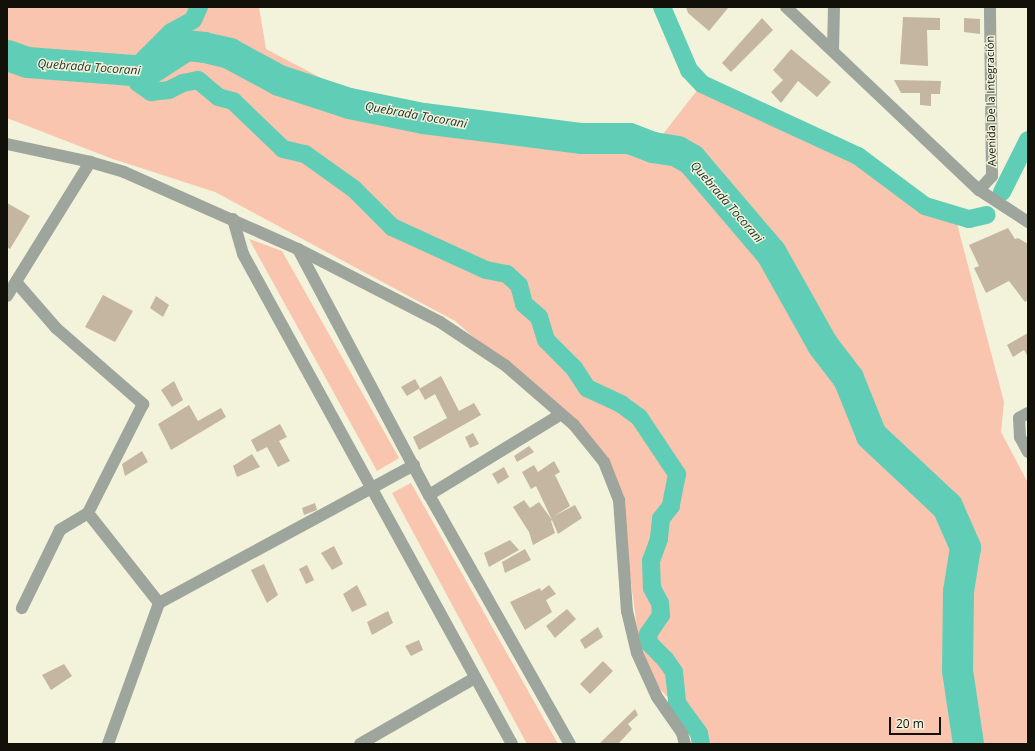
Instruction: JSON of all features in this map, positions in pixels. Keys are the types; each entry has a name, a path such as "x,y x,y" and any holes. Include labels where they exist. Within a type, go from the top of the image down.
{"street":[{"path":"786,7 979,190 1028,222"},
{"path":"833,50 834,7"},
{"name":"Avenida De la Integración","path":"979,190 992,176 990,7"},
{"path":"7,144 90,162 124,172 298,249 440,322 506,366 574,424 604,462 619,500 628,611 637,653 657,697 682,733 685,744"},
{"path":"7,296 90,162"},
{"path":"233,219 243,254 512,744"},
{"path":"298,249 429,495 570,744"},
{"path":"16,282 56,328 143,404 88,513 60,530 22,608"},
{"path":"1028,413 1019,418 1020,437 1028,452"},
{"path":"429,495 561,414"},
{"path":"108,744 159,603 414,465"},
{"path":"88,513 159,603"},
{"path":"360,744 476,678"}],"shaded area":[{"path":"7,7 259,7 266,49 321,78 433,117 582,138 629,138 653,147 702,84 858,156 925,206 955,216 1004,402 1001,432 1028,483 1028,744 712,744 643,671 617,480 583,432 455,321 215,192 110,158 7,118"},
{"path":"249,239 282,251 399,458 377,471"},
{"path":"411,483 558,744 527,744 392,493"}],"building":[{"path":"686,7 728,8 709,31 688,13"},
{"path":"903,17 940,18 940,30 927,30 928,66 900,64"},
{"path":"762,18 773,30 731,72 722,63"},
{"path":"964,18 980,19 980,34 964,32"},
{"path":"791,49 831,82 817,97 798,81 781,103 771,92 783,80 773,70"},
{"path":"894,80 941,81 940,94 931,94 931,106 920,105 920,93 901,93"},
{"path":"7,203 30,216 10,249 7,247"},
{"path":"1008,228 1015,239 1018,238 1028,244 1028,300 1025,302 1009,281 986,293 974,268 979,266 969,245"},
{"path":"103,295 133,311 115,342 85,327"},
{"path":"156,296 169,305 163,317 150,308"},
{"path":"1028,333 1028,357 1024,350 1013,357 1007,345"},
{"path":"441,376 459,411 474,403 481,415 419,450 413,437 447,418 435,394 425,400 419,389"},
{"path":"415,379 420,388 407,396 401,387"},
{"path":"174,381 183,400 172,407 161,390"},
{"path":"189,405 198,421 221,408 226,417 171,450 158,424"},
{"path":"280,424 287,437 279,441 290,461 278,467 267,447 257,452 251,440"},
{"path":"473,433 479,444 470,448 465,437"},
{"path":"529,446 534,452 517,462 514,456"},
{"path":"142,451 148,462 125,476 122,464"},
{"path":"252,454 260,467 237,477 233,466"},
{"path":"554,461 560,472 555,475 570,506 554,516 575,505 582,518 558,534 536,486 531,489 522,472 534,465 538,472"},
{"path":"504,467 509,477 498,484 492,474"},
{"path":"524,500 530,508 539,502 552,520 555,533 533,545 529,532 513,507"},
{"path":"315,503 317,510 304,515 302,508"},
{"path":"510,540 519,550 489,567 484,553"},
{"path":"334,546 343,564 332,570 321,553"},
{"path":"525,549 531,560 505,573 502,562"},
{"path":"264,564 278,595 267,603 251,570"},
{"path":"307,565 314,580 306,584 299,569"},
{"path":"357,585 367,605 352,612 343,594"},
{"path":"549,585 556,594 546,600 552,612 525,630 510,602 540,588 541,591"},
{"path":"567,609 576,619 555,638 546,626"},
{"path":"388,611 393,623 372,635 367,622"},
{"path":"598,627 603,637 585,649 580,640"},
{"path":"419,640 423,650 411,656 405,646"},
{"path":"603,661 613,671 590,694 580,684"},
{"path":"64,664 72,676 51,690 42,675"},
{"path":"635,709 638,715 628,724 632,729 618,744 599,744"}],"waterway":[{"path":"199,7 193,20 171,32 135,68 138,83 151,92 169,90 183,83 198,80 218,97 233,101 283,149 305,154 354,189 392,227 486,270 507,274 519,285 524,304 539,317 546,340 574,368 587,388 621,404 639,417 677,474 671,506 661,519 659,539 651,561 652,588 660,603 661,615 648,634 649,643 665,659 674,672 677,703 699,733 701,744"},
{"path":"662,7 689,70 702,84 858,156 925,206 969,219 987,215"},
{"name":"Quebrada Tocorani","path":"7,55 27,62 146,71 186,45 204,47 229,53 279,80 349,103 423,118 582,138 629,138 653,147 677,151 691,159 771,253 822,344 848,378 871,435 947,506 965,547 958,591 957,670 968,744"},
{"path":"1002,192 1028,140"}]}
